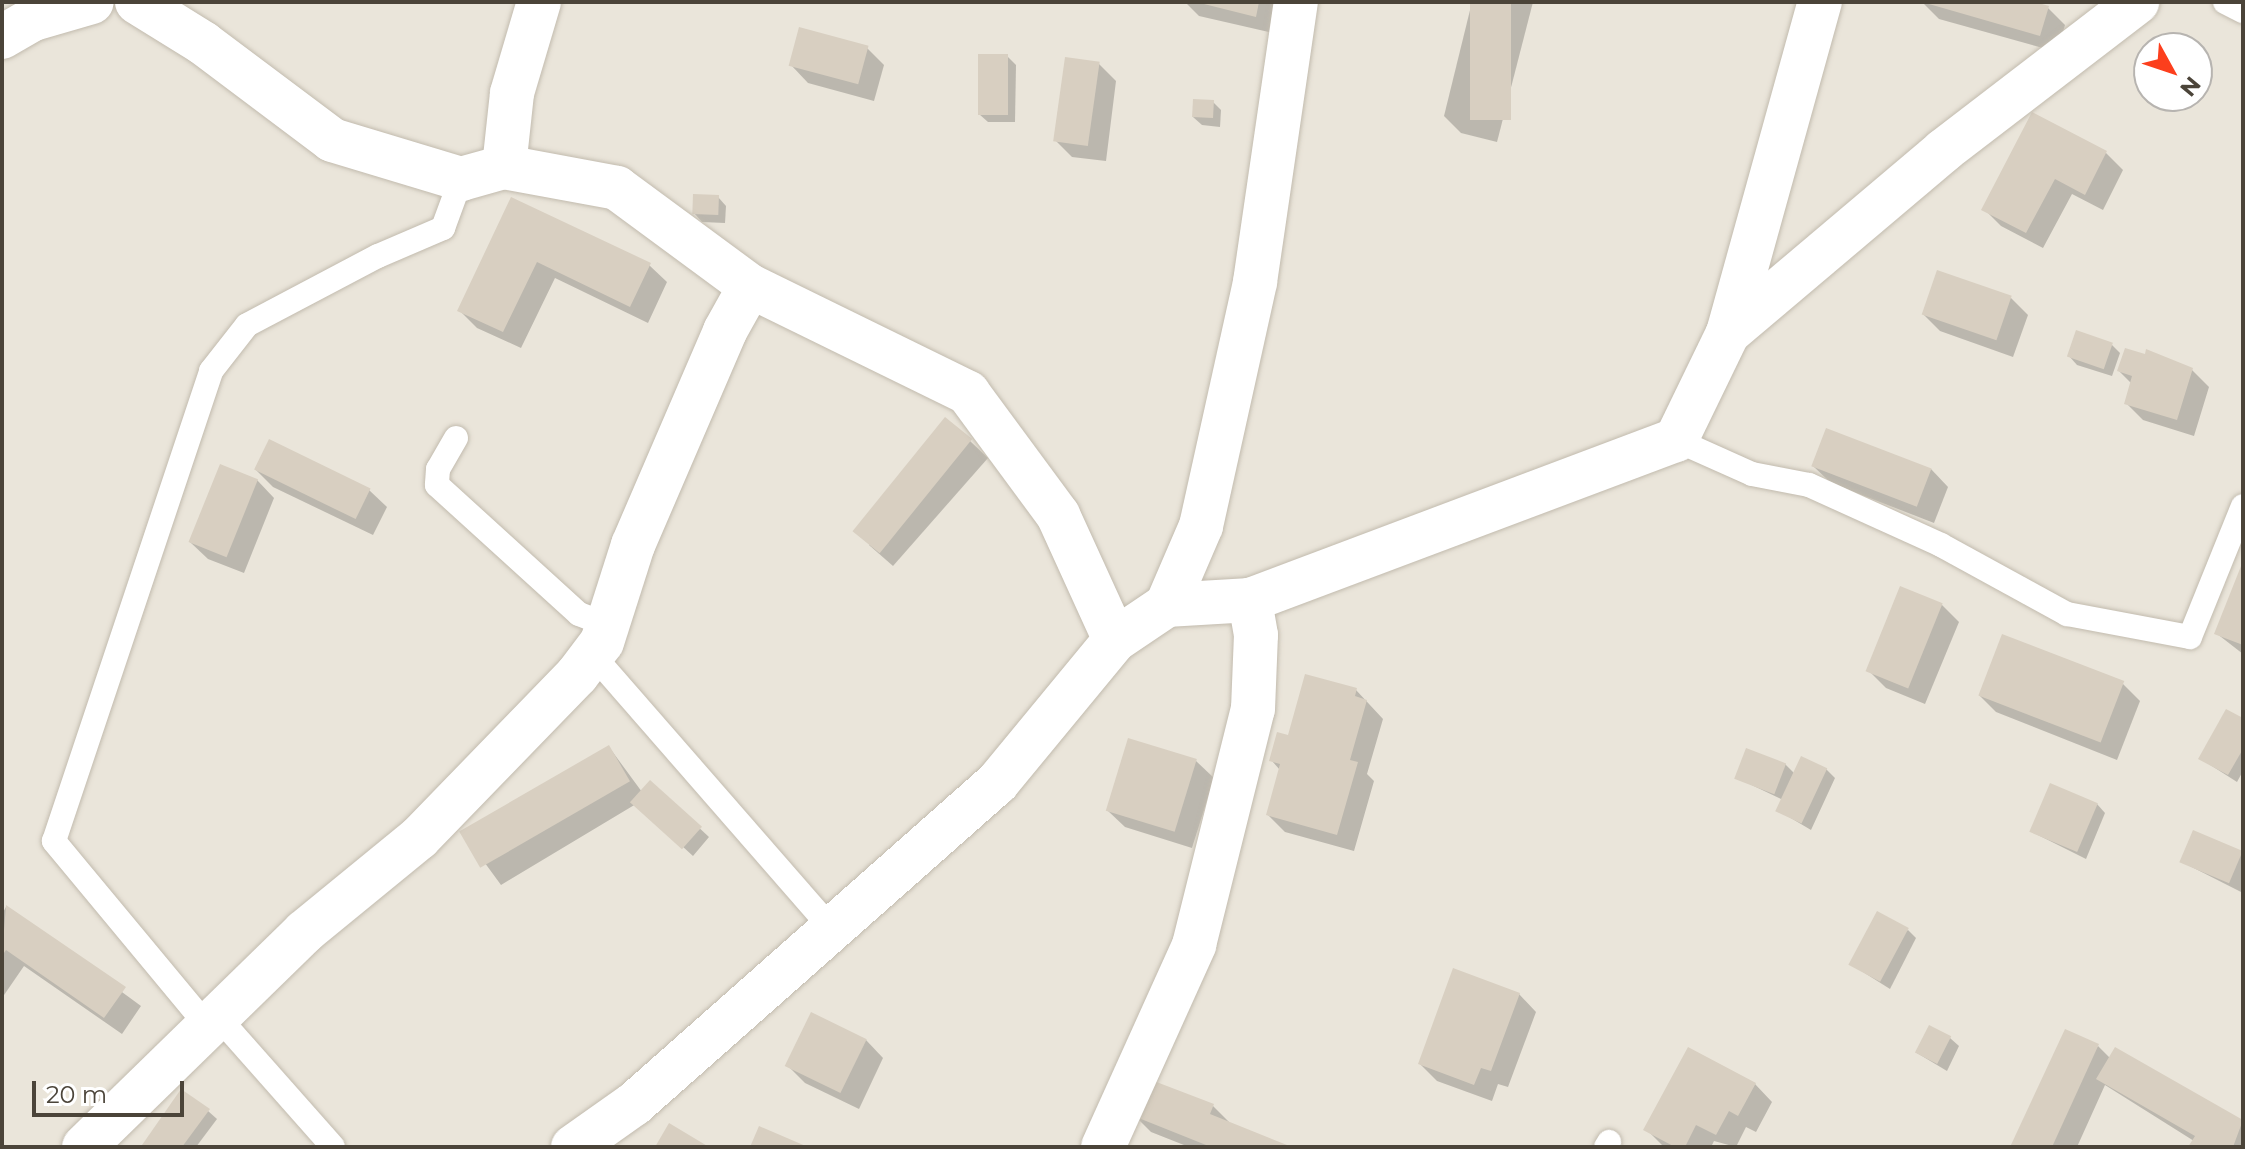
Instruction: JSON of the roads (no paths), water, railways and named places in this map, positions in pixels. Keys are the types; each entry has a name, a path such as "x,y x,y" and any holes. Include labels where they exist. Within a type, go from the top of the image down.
{"street":[{"path":"2,37 33,19 92,2"},
{"path":"137,2 203,43 332,140 461,179 504,167 617,188 750,286 968,393 1058,515 1115,640"},
{"path":"504,167 512,93 539,2"},
{"path":"1167,605 1201,526 1255,282 1296,2"},
{"path":"573,1147 634,1104 997,783 1115,640 1167,605 1250,600 1676,440 1728,333 1820,2"},
{"path":"1728,333 1943,151 2137,2"},
{"path":"84,1147 304,932 419,838 600,640 633,545 750,286"},
{"path":"1103,1147 1194,945 1253,709 1256,635 1250,600"}],"lane":[{"path":"2225,2 2243,11"},
{"path":"333,1147 214,1023 54,841 211,371 247,325 378,256 443,228 461,179"},
{"path":"456,438 438,469 437,485 579,614 831,928"},
{"path":"1676,440 1752,474 1809,485 1941,545 2067,614 2190,637 2243,506"}]}
